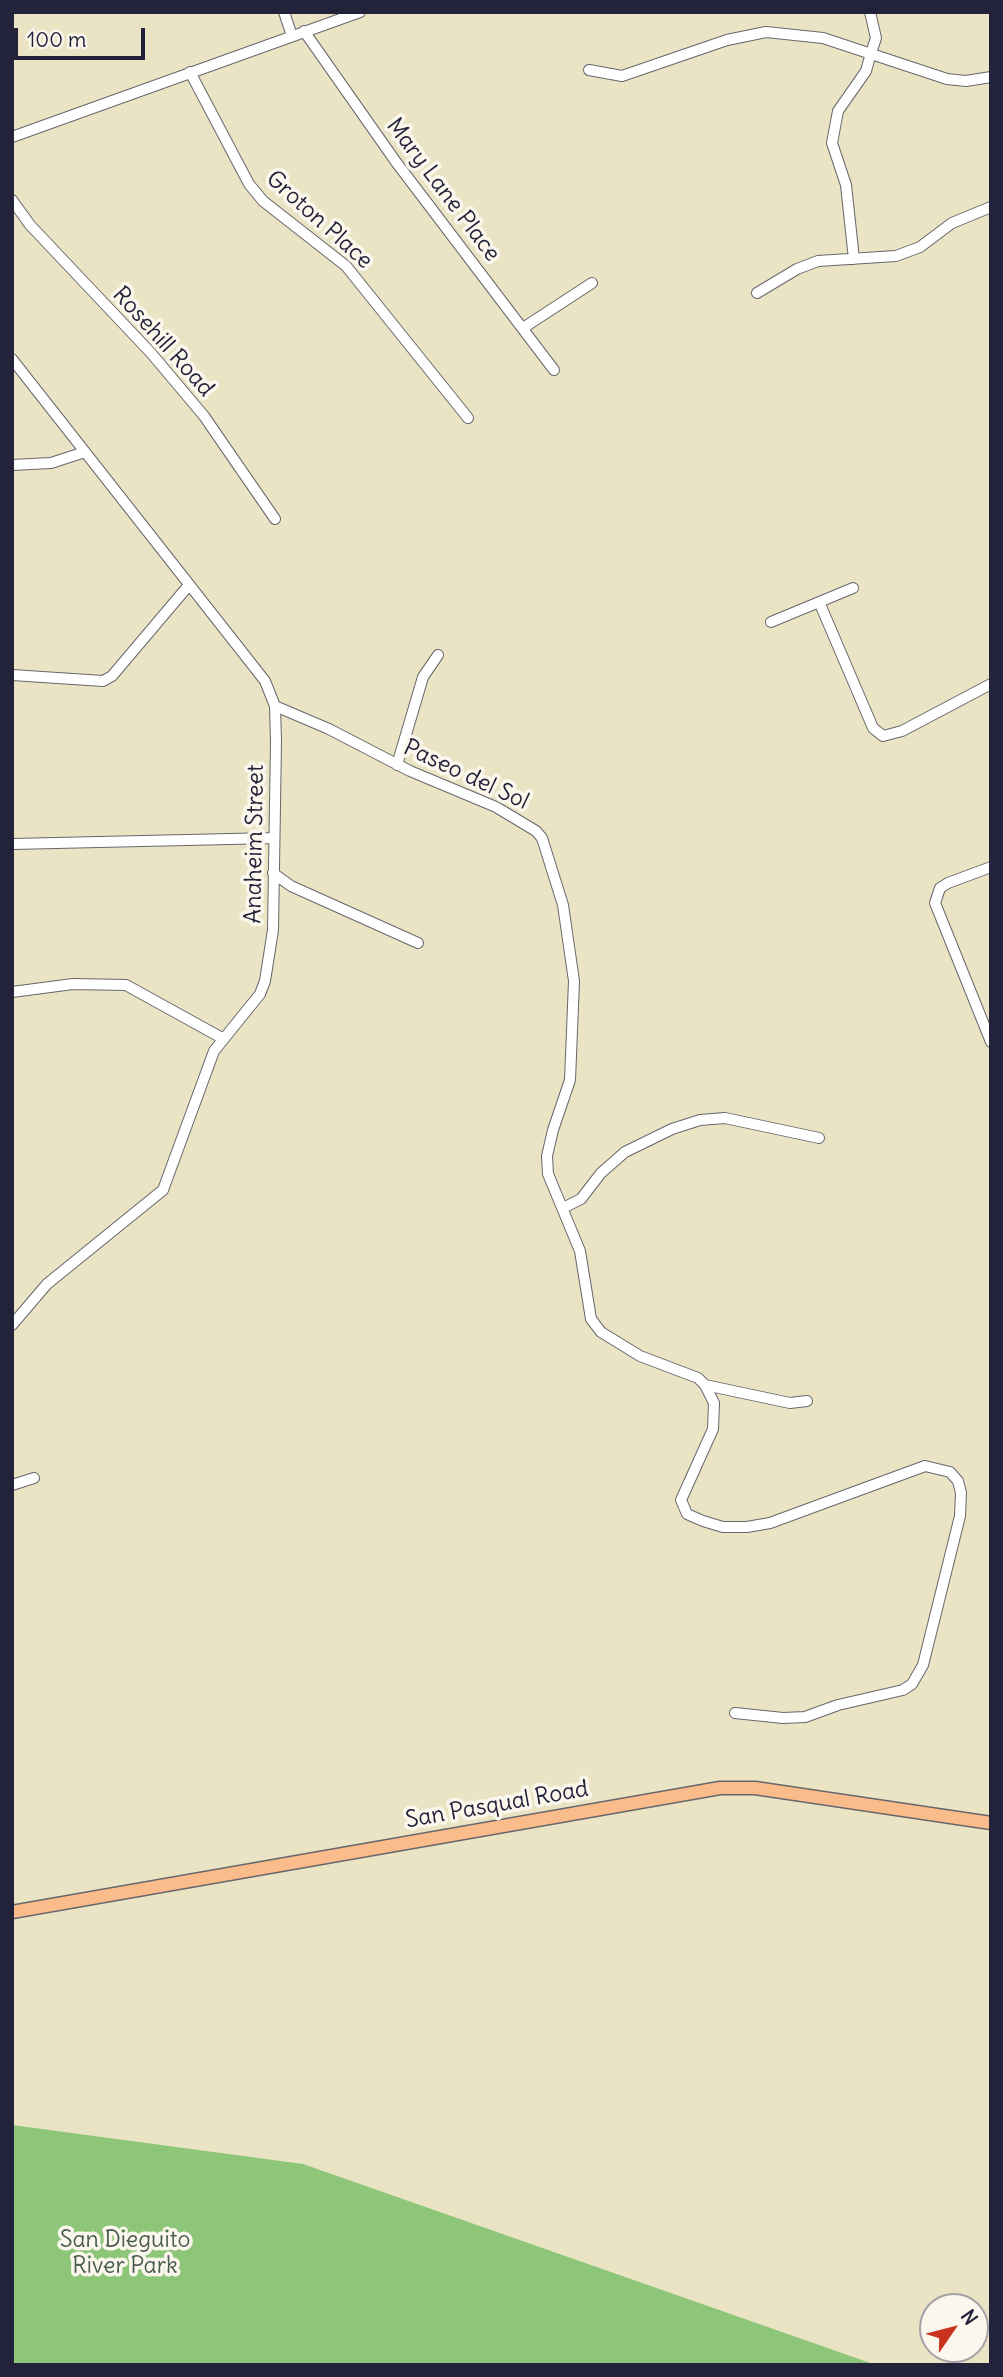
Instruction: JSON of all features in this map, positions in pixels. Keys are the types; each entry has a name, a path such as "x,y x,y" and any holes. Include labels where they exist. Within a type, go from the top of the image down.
{"main road":[{"name":"San Pasqual Road","path":"12,1912 720,1788 755,1788 991,1823"}],"street":[{"path":"284,12 292,36"},
{"path":"12,137 360,12"},
{"path":"854,259 846,185 832,143 834,122 866,71 876,38 870,12"},
{"name":"Mary Lane Place","path":"304,31 396,162 554,370"},
{"path":"589,70 622,76 727,40 766,32 823,38 947,79 966,81 991,76"},
{"name":"Groton Place","path":"190,72 248,184 263,201 346,266 468,418"},
{"name":"Rosehill Road","path":"12,200 30,225 151,354 204,416 275,519"},
{"path":"757,293 797,269 818,261 896,256 920,247 952,223 991,207"},
{"path":"523,328 592,283"},
{"name":"Anaheim Street","path":"12,359 189,585 210,607 265,681 275,706 273,930 265,981 246,1013 222,1038 163,1190 47,1284 12,1325"},
{"path":"12,466 51,463 85,452"},
{"path":"12,675 103,681 112,676 189,585"},
{"path":"771,622 820,604 853,588"},
{"path":"820,604 873,728 883,737 902,731 991,684"},
{"path":"397,765 424,677 438,656"},
{"name":"Paseo del Sol","path":"275,706 329,729 397,765 496,807 536,831 542,838 564,905 574,981 570,1080 547,1156 548,1174 580,1251 588,1310 601,1332 640,1356 698,1378 705,1385 790,1403 807,1401"},
{"path":"12,844 274,838"},
{"path":"991,867 940,888 935,903 991,1042"},
{"path":"273,873 291,886 418,943"},
{"path":"12,992 73,984 126,985 222,1038"},
{"path":"563,1208 581,1199 601,1173 625,1152 672,1129 700,1120 725,1118 820,1138"},
{"path":"705,1385 714,1403 713,1429 681,1500 687,1514 703,1521 723,1527 770,1523 925,1466 950,1472 958,1481 961,1493 960,1516 923,1665 912,1684 903,1690 838,1705 805,1717 783,1718 735,1713"},
{"path":"12,1485 34,1478"}],"green space":[{"name":"San Dieguito River Park","path":"12,2125 303,2164 876,2365 12,2365"}]}
